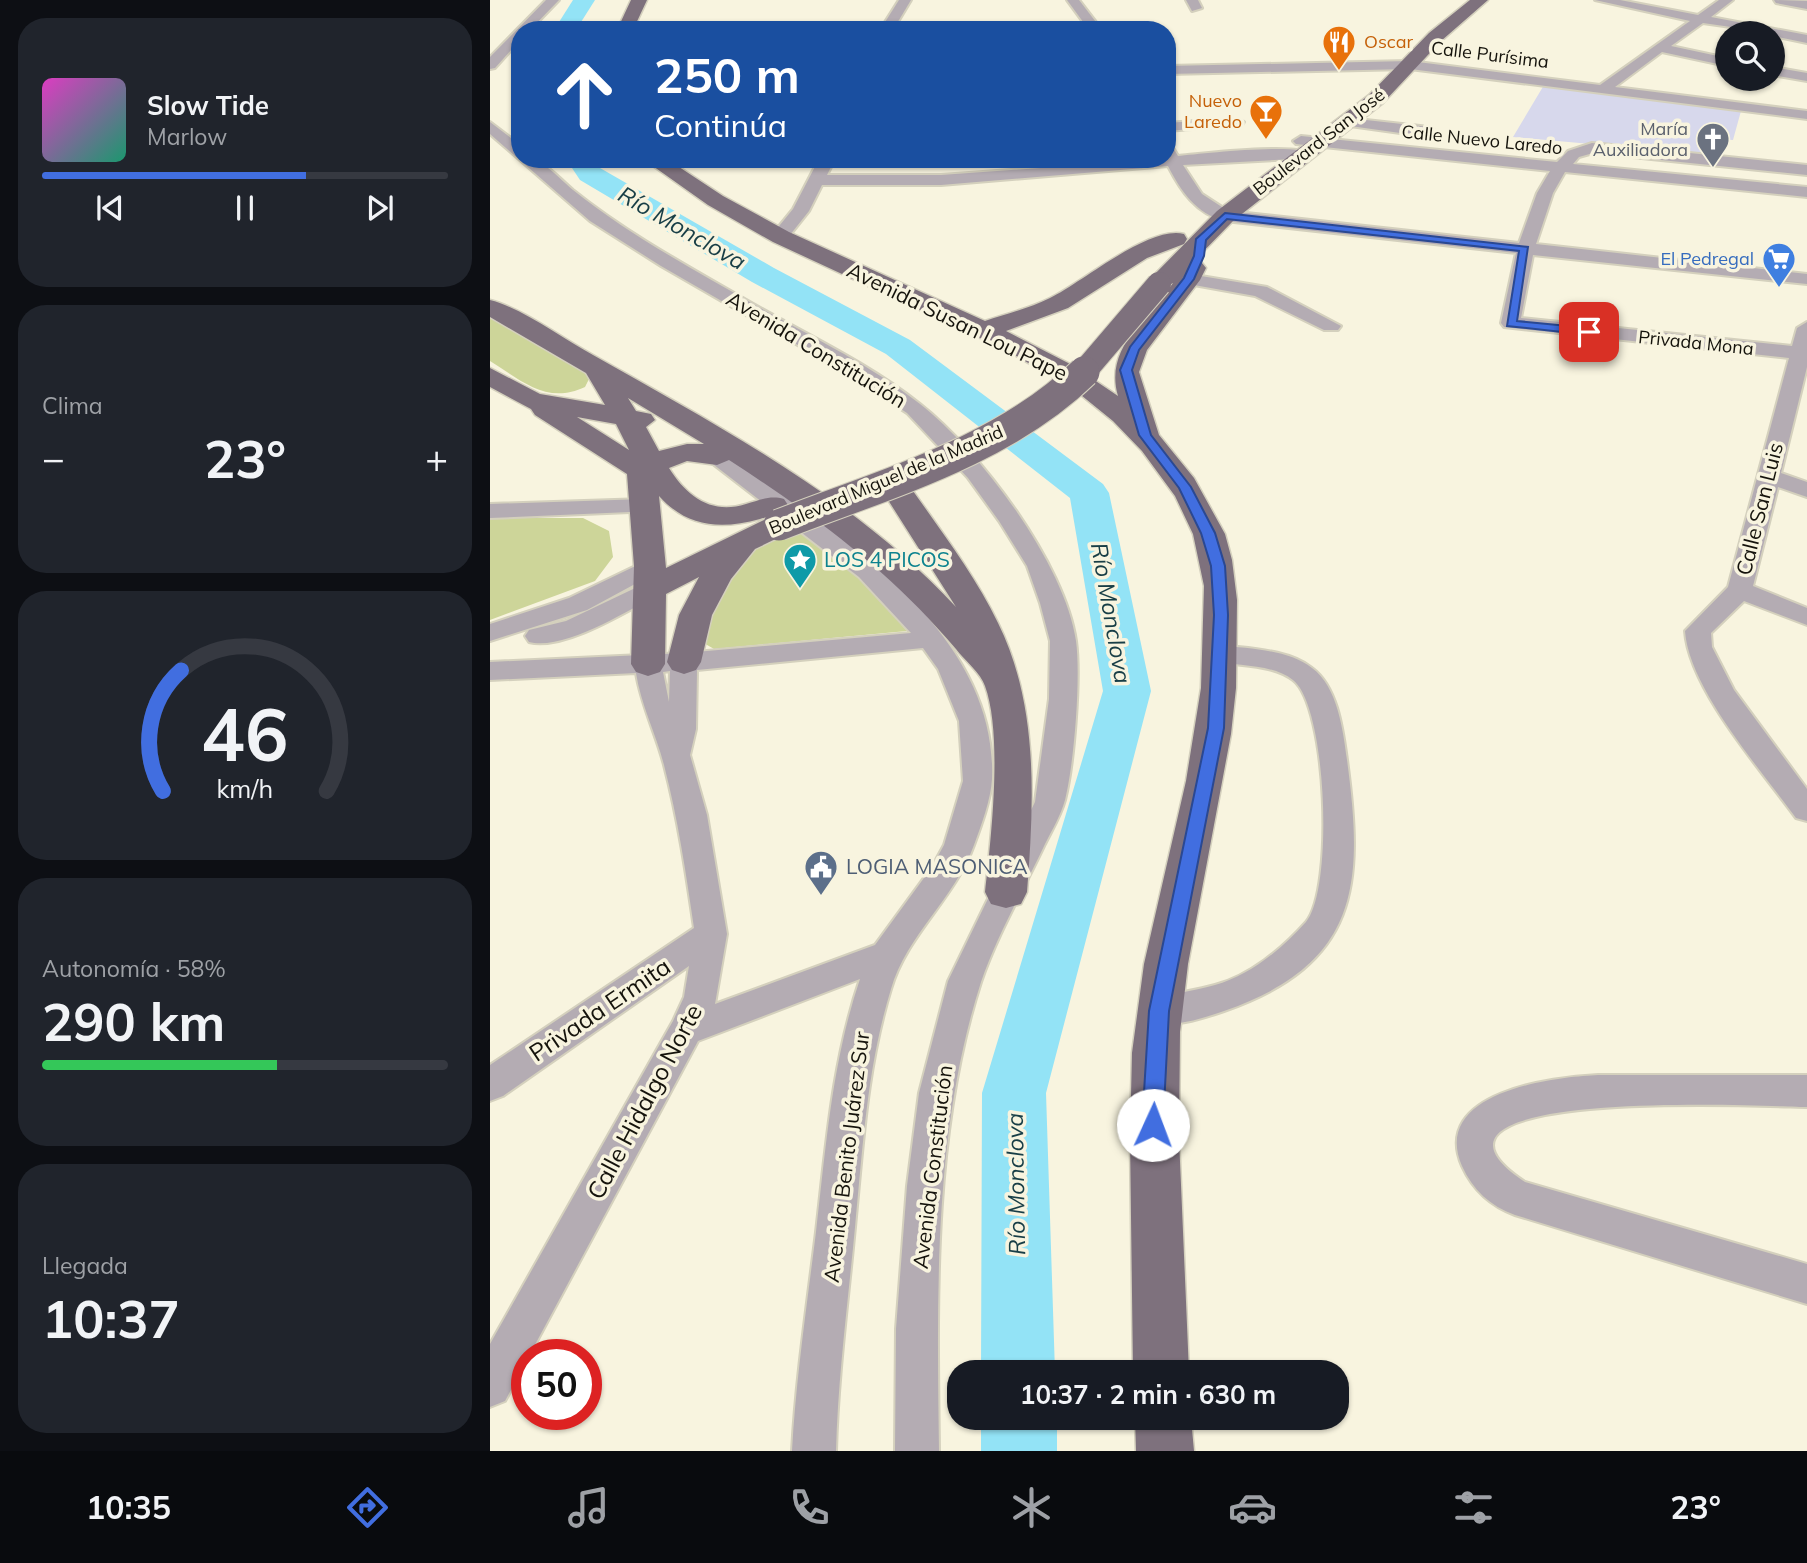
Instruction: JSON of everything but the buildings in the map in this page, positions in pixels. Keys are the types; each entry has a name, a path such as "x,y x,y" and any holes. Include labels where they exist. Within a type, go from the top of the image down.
{"main road":[{"path":"629,21 639,0"},
{"name":"Boulevard San José","path":"1147,283 1216,213 1304,148 1348,122 1385,74 1454,0"},
{"name":"Boulevard San José","path":"1304,148 1356,95 1385,74 1410,65 1435,37 1480,0"},
{"name":"Avenida Susan Lou Pape","path":"666,168 712,199 780,236 982,331 1104,399 1145,435 1185,487 1208,533 1218,566 1220,654 1216,728 1159,1011 1153,1125 1161,1360"},
{"path":"982,331 1059,303 1139,253 1188,239 1199,256 1189,279 1134,350 1127,365 1127,376 1145,435"},
{"name":"Boulevard Miguel de la Madrid","path":"776,515 891,481 972,447 1039,410 1088,369 1147,283"},
{"name":"Boulevard Miguel de la Madrid","path":"650,577 748,539 776,515 992,414 1028,390 1147,283"},
{"path":"490,307 600,374 696,427 881,553 923,591 1000,679"},
{"path":"542,402 586,395 600,374"},
{"path":"600,374 626,416 647,468 645,506 650,577 648,664"},
{"path":"490,376 542,402 647,468 675,495 702,514 776,515"},
{"path":"542,402 626,416 679,430 717,456"},
{"path":"647,468 687,451 704,451 717,456"},
{"path":"891,481 957,581 982,625 1000,679 1011,760 1011,838 1006,892"},
{"path":"684,662 696,609 715,576 748,539"},
{"path":"1164,1430 1165,1451"}],"street":[{"path":"531,21 553,0"},
{"path":"892,21 905,0"},
{"path":"1073,0 1089,21"},
{"path":"1601,0 1807,39"},
{"path":"1604,88 1727,0"},
{"path":"1780,0 1807,5"},
{"path":"490,65 511,42"},
{"path":"1660,48 1715,59"},
{"name":"Calle Purísima","path":"1410,65 1807,115"},
{"path":"1176,70 1385,74"},
{"path":"1785,73 1807,77"},
{"path":"1176,126 1237,122"},
{"path":"1348,122 1429,132"},
{"name":"Avenida Constitución","path":"490,126 511,146"},
{"name":"Calle Nuevo Laredo","path":"1176,155 1304,148 1559,167 1807,192"},
{"path":"1524,249 1559,167 1574,150 1592,148 1807,170"},
{"path":"490,150 511,152"},
{"path":"1176,166 1192,195 1216,213 1807,279"},
{"name":"Avenida Constitución","path":"538,168 617,230 855,370 914,410 976,473 1010,520 1039,566 1053,603 1063,641 1063,699 1050,802 965,981 937,1093 926,1186 917,1328 918,1451"},
{"path":"780,236 801,211 824,168"},
{"path":"940,168 941,180"},
{"name":"Calle Nuevo Laredo","path":"819,180 941,180 1051,168"},
{"name":"Privada Mona","path":"1524,249 1511,324 1798,353"},
{"path":"1189,279 1260,291 1331,326"},
{"name":"Calle San Luis","path":"1807,328 1798,353 1740,590 1698,631 1697,647 1708,673 1807,810"},
{"name":"Avenida Benito Juárez Sur","path":"717,456 840,549 889,591 933,639 947,659 965,700 976,747 976,801 958,847 928,899 887,955 862,1028 855,1068 814,1451"},
{"path":"1767,476 1807,489"},
{"path":"490,511 645,506"},
{"path":"490,670 574,627 650,577"},
{"path":"490,633 650,577"},
{"path":"1740,590 1807,617"},
{"path":"490,645 574,627"},
{"path":"490,670 684,662 933,639"},
{"path":"1159,1011 1219,1001 1256,985 1280,967 1323,925 1335,894 1339,864 1338,806 1332,753 1313,687 1303,674 1285,666 1220,654"},
{"name":"Calle Hidalgo Norte","path":"676,756 682,729 684,662"},
{"name":"Calle Hidalgo Norte","path":"490,1386 686,1030 701,996 711,934 692,815 676,756 653,696 648,664"},
{"name":"Privada Ermita","path":"490,1085 711,934"},
{"path":"686,1030 887,955"},
{"path":"1807,1091 1612,1090 1535,1098 1501,1111 1488,1120 1479,1128 1475,1141 1482,1168 1494,1183 1515,1197 1807,1284"}],"green space":[{"path":"490,316 588,374 590,377 585,387 571,392 547,392 524,383 490,361"},
{"path":"490,518 583,518 609,531 613,557 595,581 490,620"},
{"path":"799,530 862,580 907,631 714,649 702,642 721,588 758,545"}],"waterway":[{"name":"Río Monclova","path":"571,21 584,0"},
{"name":"Río Monclova","path":"586,168 590,174 763,275 898,347 1089,493 1127,691 1014,1093 1018,1360"},
{"name":"Río Monclova","path":"1019,1430 1019,1451"}],"place":[{"name":"Oscar","path":"1339,72"},
{"name":"Nuevo Laredo","path":"1266,141"},
{"name":"María Auxiliadora","path":"1713,169"},
{"name":"El Pedregal","path":"1779,289"},
{"name":"LOS 4 PICOS","path":"800,590"},
{"name":"LOGIA MASONICA","path":"821,897"}],"route":[{"path":"1153,1125 1159,1011 1216,728 1221,615 1218,566 1208,533 1185,487 1145,435 1127,376 1129,359 1189,279 1199,256 1201,239 1225,216 1524,249 1511,324 1589,332"}]}
